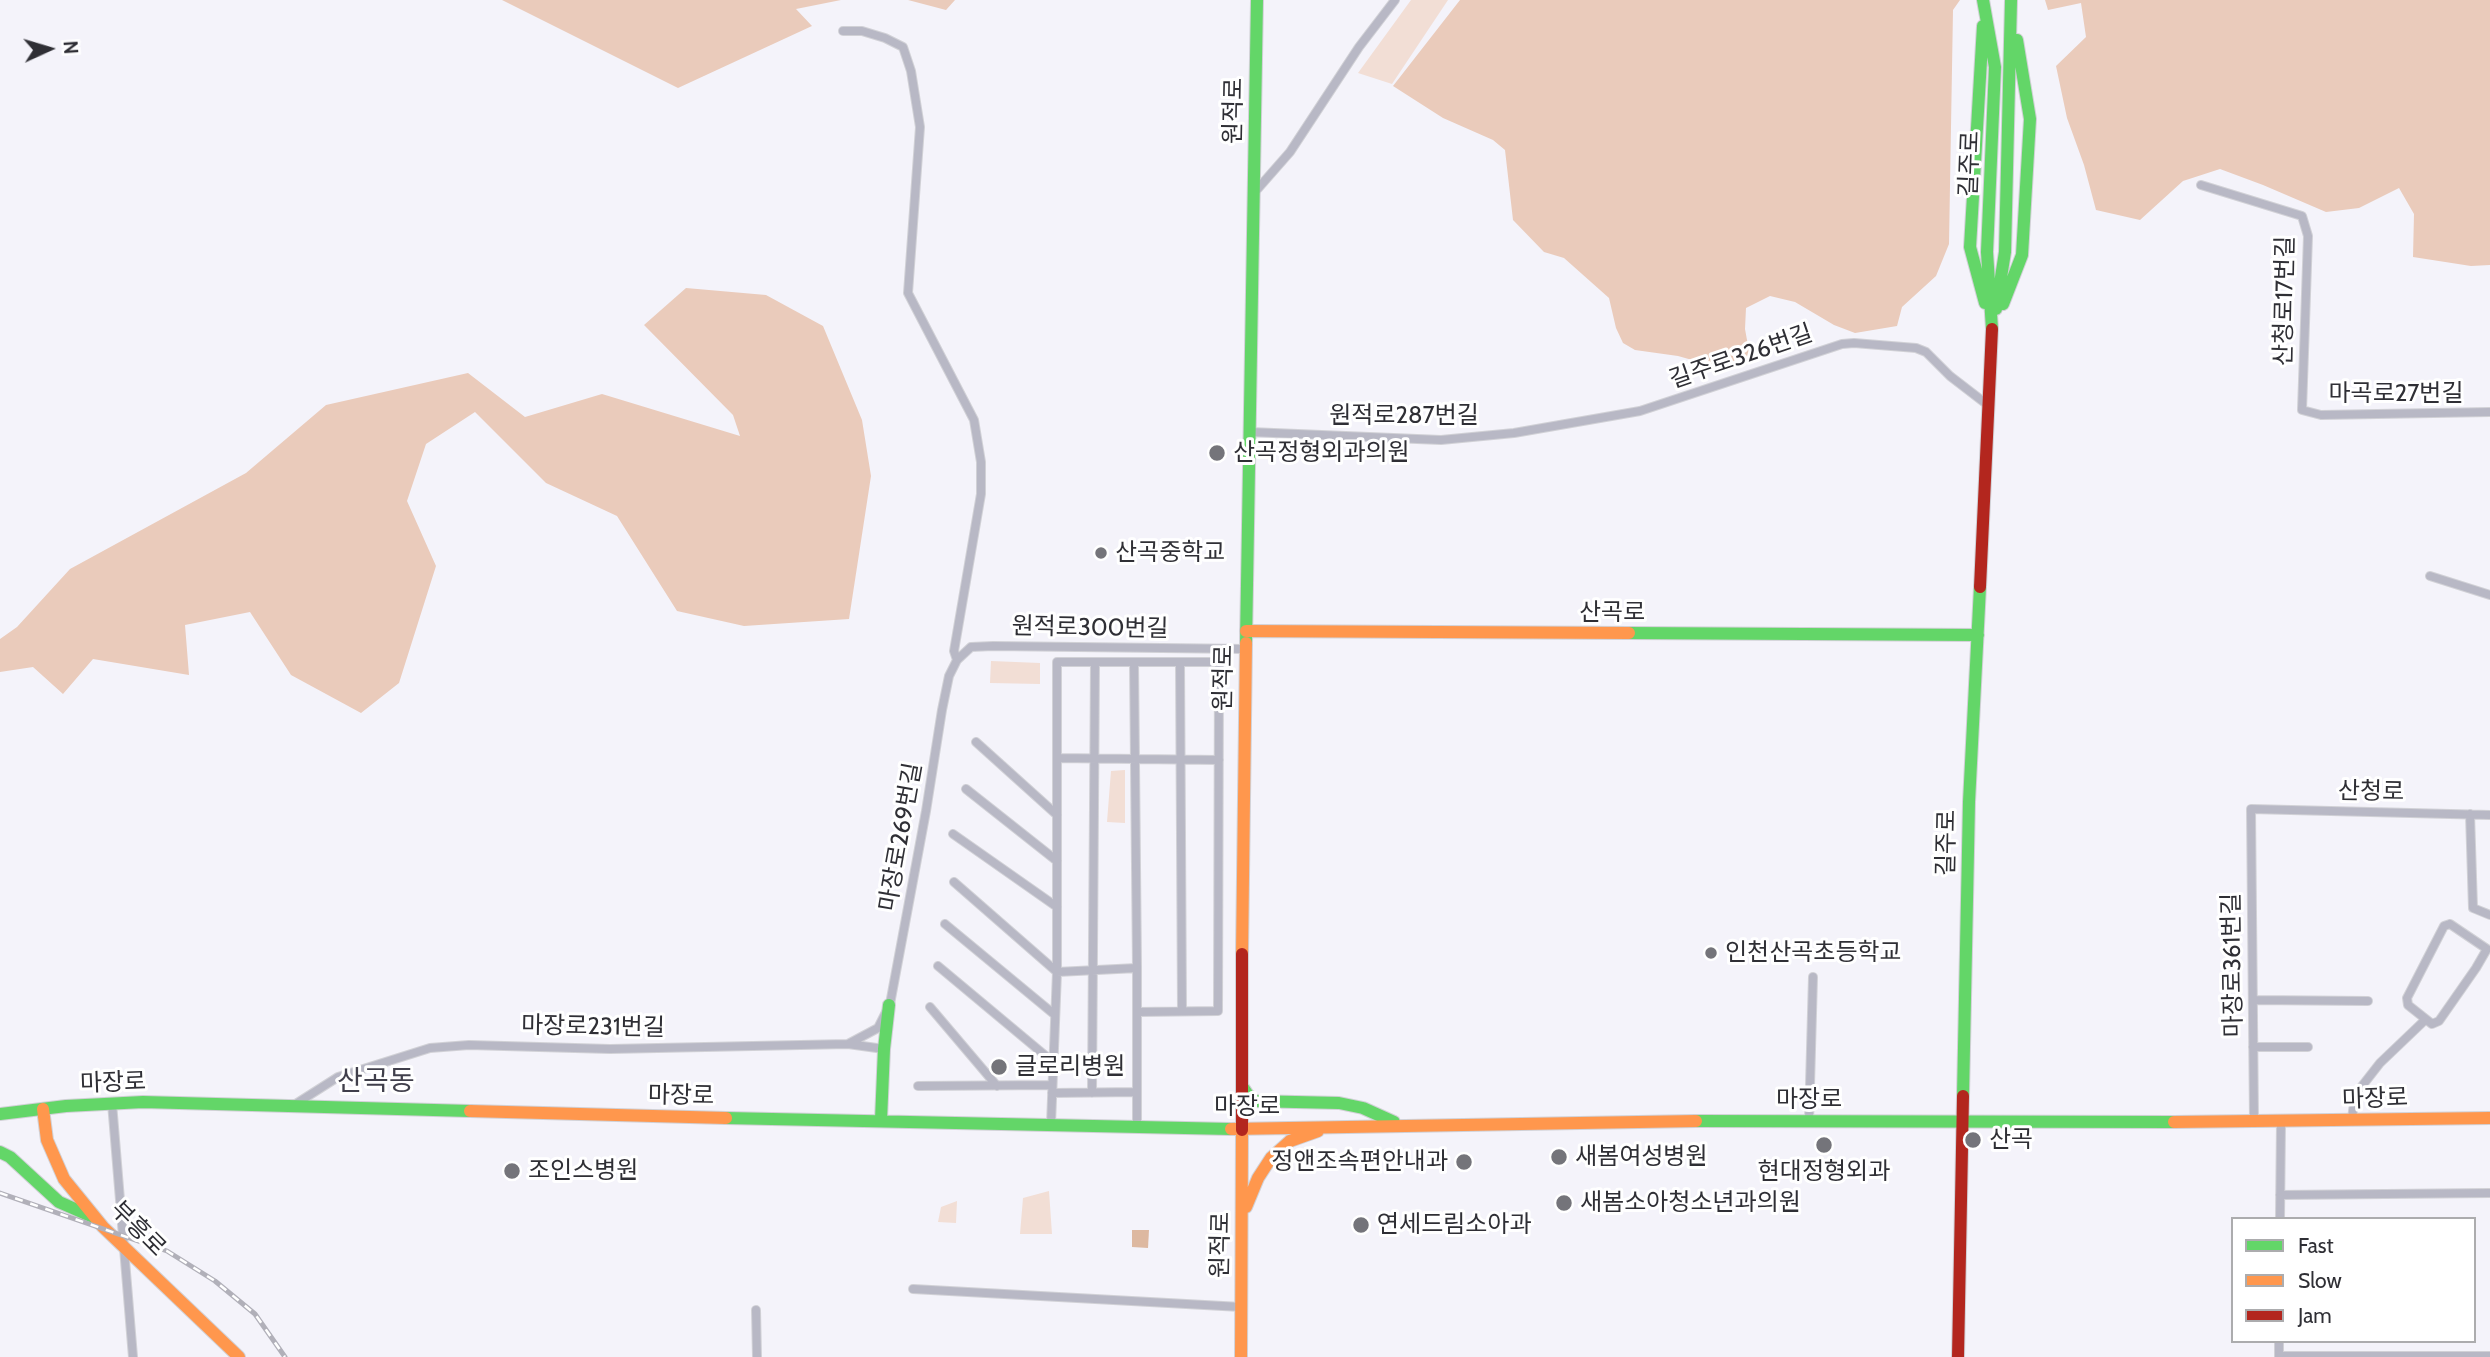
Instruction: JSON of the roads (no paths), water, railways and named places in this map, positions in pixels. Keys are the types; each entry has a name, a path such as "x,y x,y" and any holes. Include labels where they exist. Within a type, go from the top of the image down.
{"main road":[{"name":"원적로","path":"1241,1357 1246,631 1257,0"},
{"path":"1983,3 1970,247 1993,331"},
{"path":"1993,331 2022,255 2027,177 2030,119 2012,5"},
{"name":"길주로","path":"1958,1357 1969,803 1993,331 2006,252 2012,5"},
{"name":"산곡로","path":"1246,631 1978,635"},
{"path":"881,1120 884,1049 890,1006"},
{"path":"1242,1086 1252,1101 1339,1103 1363,1108 1400,1124"},
{"name":"마장로","path":"0,1114 112,1103 1242,1129 1650,1121 2281,1122 2490,1118"},
{"name":"부흥로","path":"43,1109 47,1140 64,1179 96,1219 239,1357"},
{"path":"1243,1214 1258,1178 1271,1158 1290,1141 1329,1127"},
{"path":"0,1152 10,1157 59,1202 96,1219"}],"street":[{"path":"1254,193 1290,152 1359,47 1395,0"},
{"path":"843,31 862,31 885,37 903,47 911,72 920,127 908,293 974,421 981,462 981,494 954,651 957,660"},
{"name":"산청로17번길","path":"2201,185 2302,216 2308,236 2302,410"},
{"name":"길주로326번길","path":"1640,411 1842,344 1854,343 1916,348 1926,352 1989,406"},
{"name":"마곡로27번길","path":"2302,410 2320,415 2490,412"},
{"name":"원적로287번길","path":"1250,432 1441,440 1514,433 1640,411"},
{"path":"2430,576 2490,595"},
{"name":"원적로300번길","path":"957,660 971,648 993,646 1246,649"},
{"name":"마장로269번길","path":"890,1006 949,676 957,660"},
{"path":"1051,1124 1057,906 1057,662 1219,662 1218,1011 1137,1012"},
{"path":"1092,1093 1095,662"},
{"path":"1135,662 1137,1126"},
{"path":"1180,662 1182,1012"},
{"path":"976,742 1057,815"},
{"path":"1057,758 1219,760"},
{"path":"966,789 1057,862"},
{"name":"산청로","path":"2251,809 2490,815"},
{"name":"마장로361번길","path":"2251,809 2254,1122"},
{"path":"2470,814 2473,908 2490,915"},
{"path":"953,834 1057,906"},
{"path":"954,882 1056,972 1137,968"},
{"path":"945,924 1055,1015"},
{"path":"2449,924 2487,949 2439,1021 2432,1024 2425,1020 2409,1005 2406,998 2444,926 2449,924"},
{"path":"938,966 1053,1062"},
{"path":"1809,1121 1813,977"},
{"path":"2253,1000 2368,1001"},
{"name":"마장로231번길","path":"292,1106 338,1077 430,1048 469,1045 610,1049 848,1044 878,1028 890,1006"},
{"path":"930,1007 997,1086"},
{"path":"2352,1119 2355,1095 2380,1063 2425,1020"},
{"path":"848,1044 884,1049"},
{"path":"2253,1047 2308,1047"},
{"path":"918,1086 997,1086 1092,1093 1137,1092"},
{"path":"112,1103 132,1357"},
{"path":"2280,1217 2281,1122"},
{"path":"2280,1195 2490,1193"},
{"path":"913,1289 1241,1307"},
{"path":"756,1310 757,1357"},
{"path":"2279,1356 2490,1356"}],"railway":[{"path":"0,1193 167,1251 215,1281 255,1314 285,1357"}],"place":[{"name":"산곡정형외과의원","path":"1217,453"},
{"name":"산곡중학교","path":"1101,553"},
{"name":"인천산곡초등학교","path":"1711,953"},
{"name":"글로리병원","path":"999,1067"},
{"name":"산곡","path":"1973,1140"},
{"name":"현대정형외과","path":"1824,1145"},
{"name":"새봄여성병원","path":"1559,1157"},
{"name":"정앤조속편안내과","path":"1464,1162"},
{"name":"조인스병원","path":"512,1171"},
{"name":"새봄소아청소년과의원","path":"1564,1203"},
{"name":"연세드림소아과","path":"1361,1225"}],"district":[{"name":"산곡동","path":"376,1082"}]}
